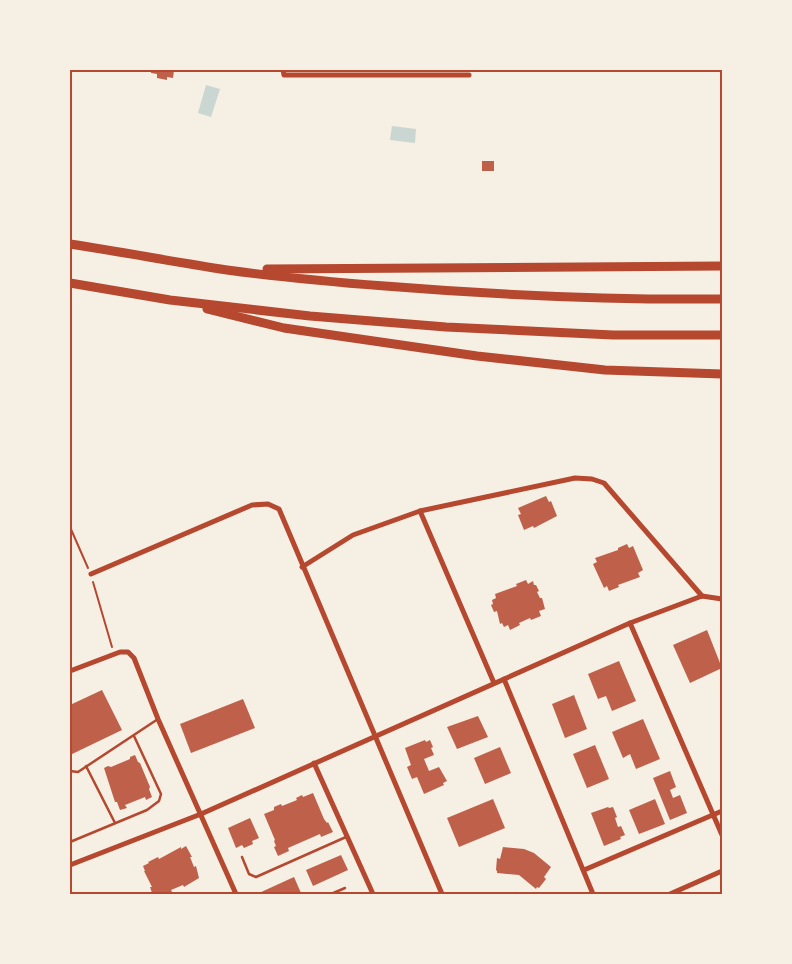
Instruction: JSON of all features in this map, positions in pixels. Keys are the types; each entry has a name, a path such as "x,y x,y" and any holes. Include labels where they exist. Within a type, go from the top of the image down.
{"highway":[{"path":"70,244 228,270 349,283 471,293 609,298 722,299"},
{"path":"228,270 722,266"},
{"path":"70,283 170,300 310,316 446,328 613,335 722,336"},
{"path":"170,300 284,328 477,356 605,370 722,374"}],"street":[{"path":"284,72 469,75"},
{"path":"302,567 353,535 420,511 575,478 592,478 604,483 702,596"},
{"path":"91,574 257,504 268,504 279,509 442,894"},
{"path":"420,511 494,684"},
{"path":"70,866 201,814 630,623 702,596 722,599"},
{"path":"630,623 722,835"},
{"path":"70,671 120,652 128,652 134,658 158,719 236,894"},
{"path":"504,679 593,894"},
{"path":"314,763 373,894"},
{"path":"584,870 722,811"},
{"path":"670,894 722,872"}],"lane":[{"path":"70,771 78,772 158,719"},
{"path":"70,842 147,810 159,801 161,794 134,736"},
{"path":"86,766 115,823"},
{"path":"242,857 249,874 256,876 348,837"},
{"path":"331,894 345,888"}],"path":[{"path":"70,527 91,574 114,654"}],"shaded area":[{"path":"206,85 220,89 211,117 198,113"},
{"path":"392,126 416,129 415,143 390,140"}],"building":[{"path":"151,70 174,70 173,78 167,77 167,80 157,78 157,74 151,73"},
{"path":"482,161 494,161 494,171 482,171"},
{"path":"546,496 549,502 551,501 557,516 534,528 533,526 524,530 518,515 521,514 518,508"},
{"path":"627,544 629,548 633,546 643,570 638,573 640,577 618,585 619,587 609,591 607,586 604,588 593,564 597,562 595,558 618,550 618,548"},
{"path":"526,580 528,584 533,581 534,585 536,585 539,591 537,592 540,598 542,598 545,609 539,611 541,616 531,620 530,618 510,630 508,625 504,627 502,623 500,624 497,611 494,612 491,605 493,604 492,600 496,598 495,594 517,586 516,584"},
{"path":"707,630 722,668 690,683 673,645"},
{"path":"619,661 636,701 612,711 606,696 598,699 588,674"},
{"path":"102,690 122,730 70,755 70,705"},
{"path":"574,695 587,729 565,738 552,704"},
{"path":"243,699 255,728 191,753 180,724"},
{"path":"478,716 488,737 457,749 447,727"},
{"path":"643,719 660,759 636,769 630,754 623,758 612,732"},
{"path":"425,740 426,742 430,740 433,747 431,748 434,755 424,759 429,771 439,767 447,781 443,783 444,785 424,794 417,777 412,779 407,767 411,765 405,748"},
{"path":"595,745 609,779 587,788 573,754"},
{"path":"500,747 511,773 485,784 474,758"},
{"path":"135,755 150,787 152,797 146,800 145,797 125,805 127,808 120,810 117,802 115,802 104,768 111,767"},
{"path":"670,771 676,787 670,790 673,798 680,795 687,813 670,820 653,778"},
{"path":"313,793 324,819 328,822 333,832 321,837 320,834 288,848 289,851 278,856 274,847 276,846 275,840 264,814 274,810 274,807 281,804 282,806 297,800 296,798 302,795 303,797"},
{"path":"493,799 505,828 459,847 447,818"},
{"path":"655,799 665,824 639,834 629,810"},
{"path":"613,807 618,827 621,826 625,835 620,837 621,839 604,846 591,813"},
{"path":"250,818 259,838 252,841 253,844 244,848 242,845 236,848 228,828"},
{"path":"186,846 192,857 190,857 194,867 196,866 199,878 184,887 183,885 171,890 172,892 168,894 152,893 150,887 152,887 143,866 158,857 159,859"},
{"path":"503,847 524,849 534,853 551,867 544,877 546,879 539,888 537,887 536,889 519,875 497,873 497,858 500,859"},
{"path":"341,855 348,870 313,886 306,870"},
{"path":"294,877 301,893 259,894 259,893"}]}
